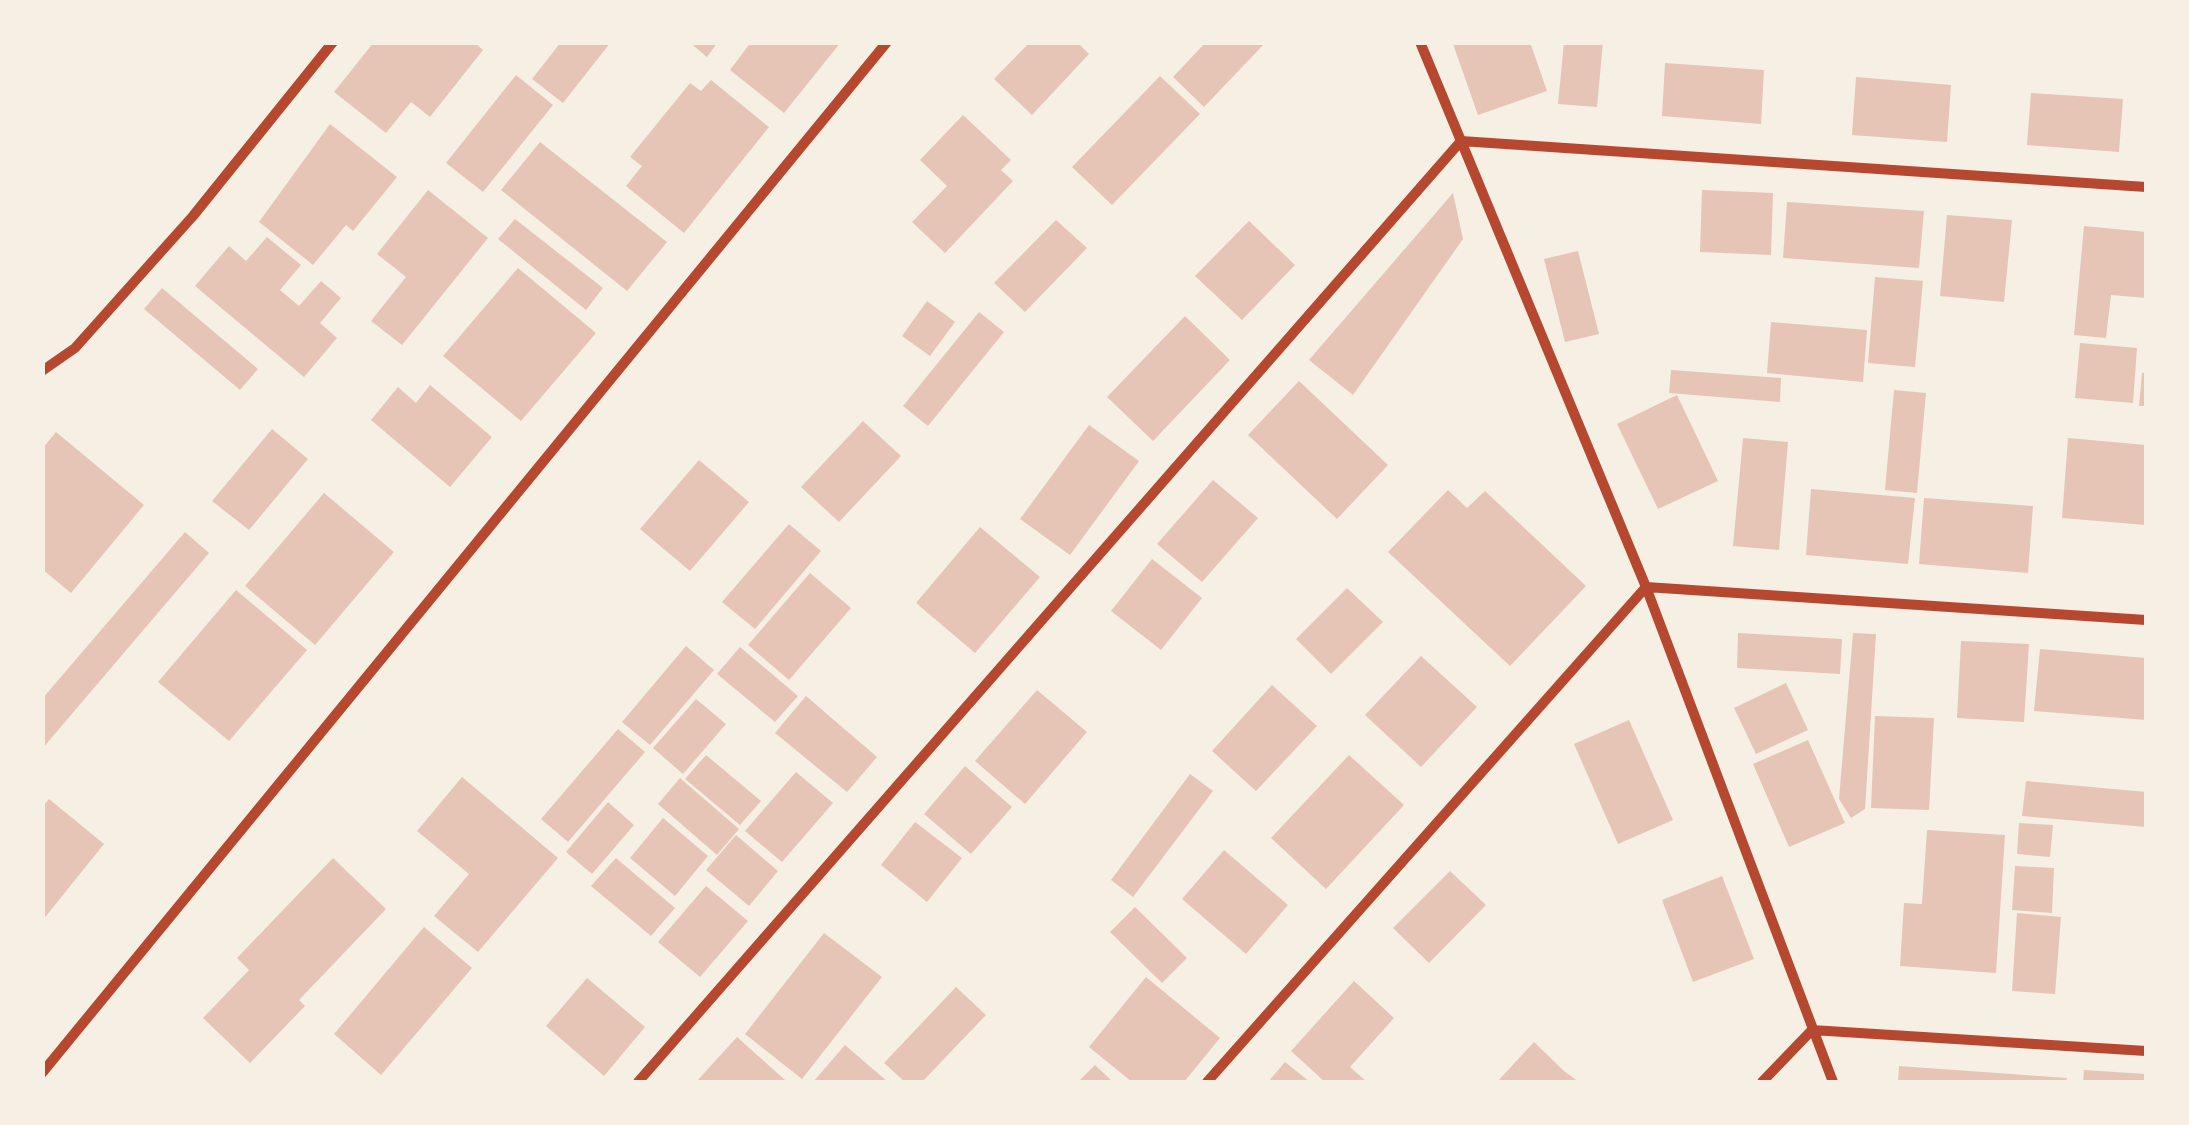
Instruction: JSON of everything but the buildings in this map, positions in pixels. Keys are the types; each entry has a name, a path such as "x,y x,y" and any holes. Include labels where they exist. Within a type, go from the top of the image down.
{"street":[{"path":"42,371 75,348 193,216 333,42"},
{"path":"42,1073 887,42"},
{"path":"1420,42 1646,587 1833,1082"},
{"path":"1461,142 2146,186"},
{"path":"638,1082 1461,142"},
{"path":"1646,587 2146,620"},
{"path":"1207,1082 1646,587"},
{"path":"1762,1082 1812,1030 2146,1050"}]}
